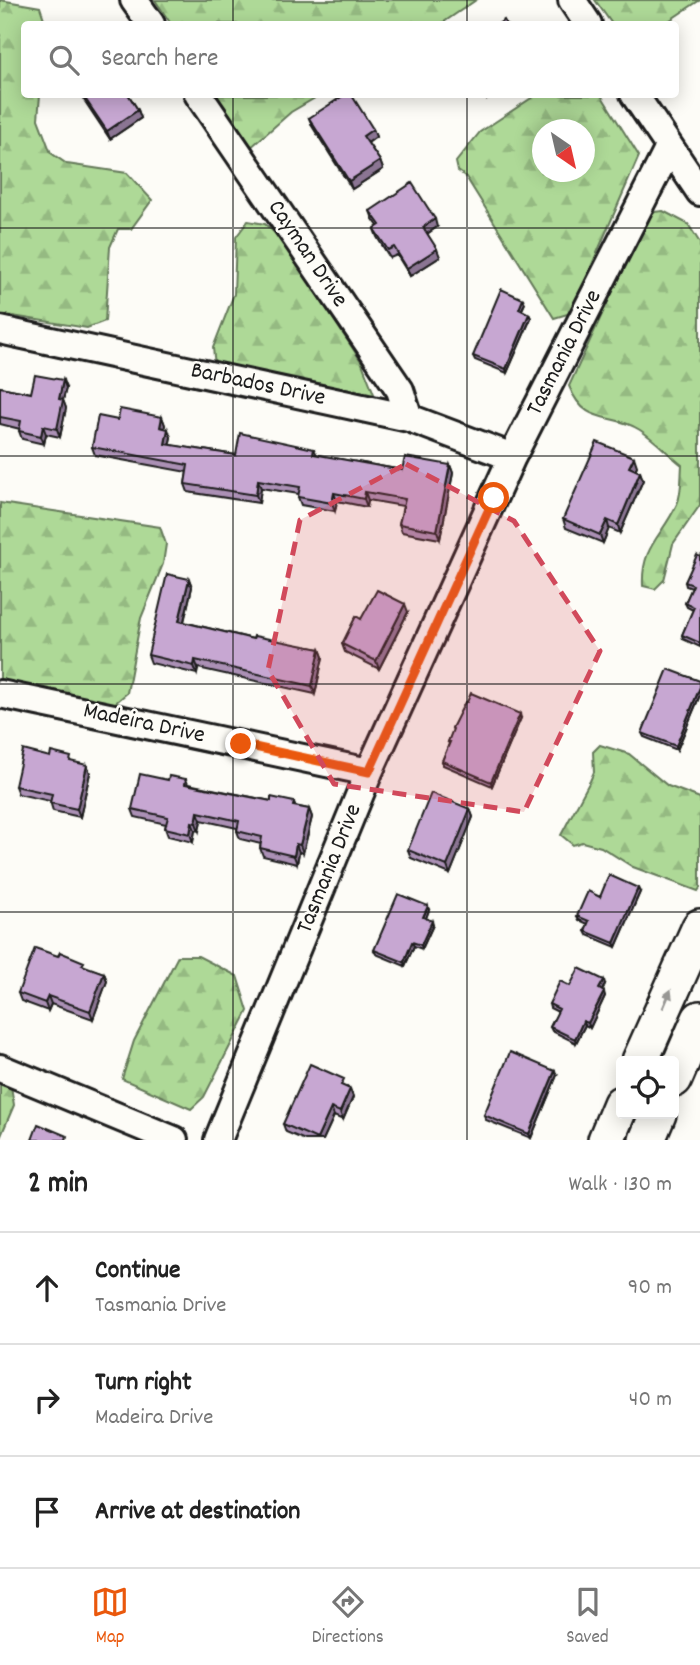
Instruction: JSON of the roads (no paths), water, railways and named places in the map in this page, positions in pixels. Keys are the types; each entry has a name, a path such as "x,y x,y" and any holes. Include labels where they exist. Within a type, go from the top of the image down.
{"main road":[{"path":"642,1056 700,928"},
{"path":"679,1067 700,1019"},
{"path":"606,1140 616,1116"},
{"path":"647,1140 656,1119"}],"street":[{"path":"134,0 149,21"},
{"path":"572,0 586,21"},
{"name":"Cayman Drive","path":"201,98 400,390 409,418"},
{"path":"637,98 700,192"},
{"name":"Tasmania Drive","path":"218,1140 369,772 512,457 669,148"},
{"name":"Barbados Drive","path":"0,330 409,418 512,457"},
{"name":"Madeira Drive","path":"0,694 369,772"},
{"path":"0,1069 174,1140"}]}
